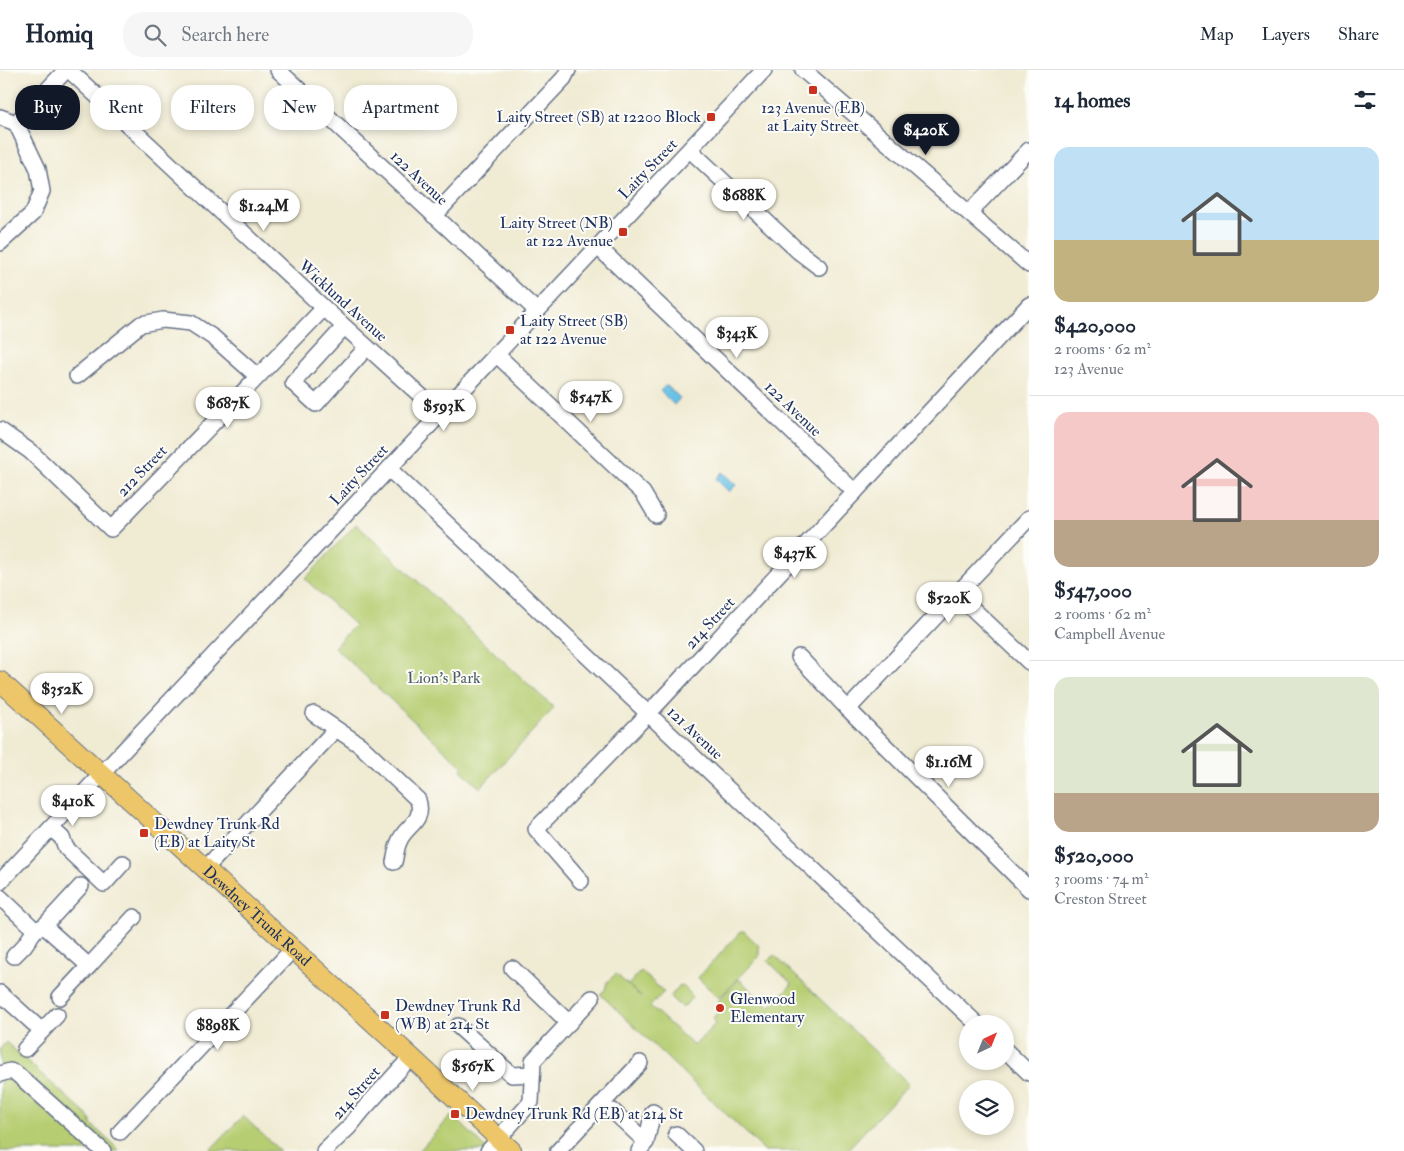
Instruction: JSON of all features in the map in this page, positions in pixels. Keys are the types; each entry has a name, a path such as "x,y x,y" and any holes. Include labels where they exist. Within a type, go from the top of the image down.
{"main road":[{"name":"Dewdney Trunk Road","path":"0,681 411,1057 499,1145"}],"street":[{"path":"53,85 67,70"},
{"name":"Wicklund Avenue","path":"67,70 344,327 441,414"},
{"name":"122 Avenue","path":"278,70 537,311"},
{"path":"434,216 564,78 568,70"},
{"name":"Laity Street","path":"0,882 764,70"},
{"path":"803,70 1029,265"},
{"path":"0,116 15,123"},
{"path":"0,243 33,213 42,190 38,169 19,130"},
{"path":"690,150 798,251 819,267"},
{"path":"969,213 1029,150"},
{"name":"122 Avenue","path":"598,247 855,492"},
{"name":"214 Street","path":"581,881 536,829 649,713 1029,306"},
{"name":"212 Street","path":"0,430 31,452 111,529 324,308"},
{"path":"76,376 141,324 163,320 191,323 214,338 257,376"},
{"path":"344,327 293,383 316,404 367,347"},
{"path":"496,354 643,492 656,515"},
{"name":"121 Avenue","path":"388,469 968,1015"},
{"path":"848,709 1029,518"},
{"path":"957,594 1029,662"},
{"path":"799,657 848,709 1029,889"},
{"path":"314,714 360,745 418,800 420,807 419,816 399,840 394,862"},
{"path":"205,869 336,729"},
{"path":"51,828 62,838 66,848 104,884 123,863"},
{"path":"14,956 81,886"},
{"path":"0,897 88,966"},
{"path":"60,997 134,917"},
{"path":"120,1132 293,949"},
{"path":"512,968 569,1023"},
{"path":"0,993 42,1031"},
{"path":"499,1145 531,1102 533,1061 592,998"},
{"path":"25,1048 57,1015"},
{"path":"458,1026 512,1075 532,1074"},
{"name":"214 Street","path":"325,1151 350,1127 411,1057"},
{"path":"1014,1059 1029,1073"},
{"path":"558,1151 640,1063"},
{"path":"0,1074 10,1071 17,1074 103,1151"},
{"path":"613,1111 642,1147"},
{"path":"642,1147 653,1112"},
{"path":"676,1134 694,1151"}],"green space":[{"name":"Lion's Park","path":"356,524 554,708 480,788 461,770 463,767 334,647 355,625 305,579"},
{"path":"741,931 744,931 759,946 759,957 718,997 698,978"},
{"path":"774,955 909,1084 846,1151 765,1151 600,994 605,990 607,982 616,974 641,997 628,985 641,971 664,992 650,1006 694,1046 715,1024 713,1018 723,1007 717,1002 739,979 769,1007 792,984 768,961"},
{"path":"680,985 693,996 684,1007 681,1007 670,997"},
{"path":"6,1042 88,1116 91,1124 120,1151 0,1151 0,1049"},
{"path":"452,1115 489,1151 419,1151"},
{"path":"243,1116 280,1151 209,1151"}],"water":[{"path":"666,385 680,398 674,405 660,391"},
{"path":"722,472 736,485 729,492 716,479"}],"place":[{"name":"123 Avenue (EB) at Laity Street","path":"813,90"},
{"name":"Laity Street (SB) at 12200 Block","path":"711,117"},
{"name":"Laity Street (NB) at 122 Avenue","path":"623,232"},
{"name":"Laity Street (SB) at 122 Avenue","path":"510,330"},
{"name":"Dewdney Trunk Rd (EB) at Laity St","path":"144,833"},
{"name":"Glenwood Elementary","path":"720,1008"},
{"name":"Dewdney Trunk Rd (WB) at 214 St","path":"385,1015"},
{"name":"Dewdney Trunk Rd (EB) at 214 St","path":"455,1114"}]}
